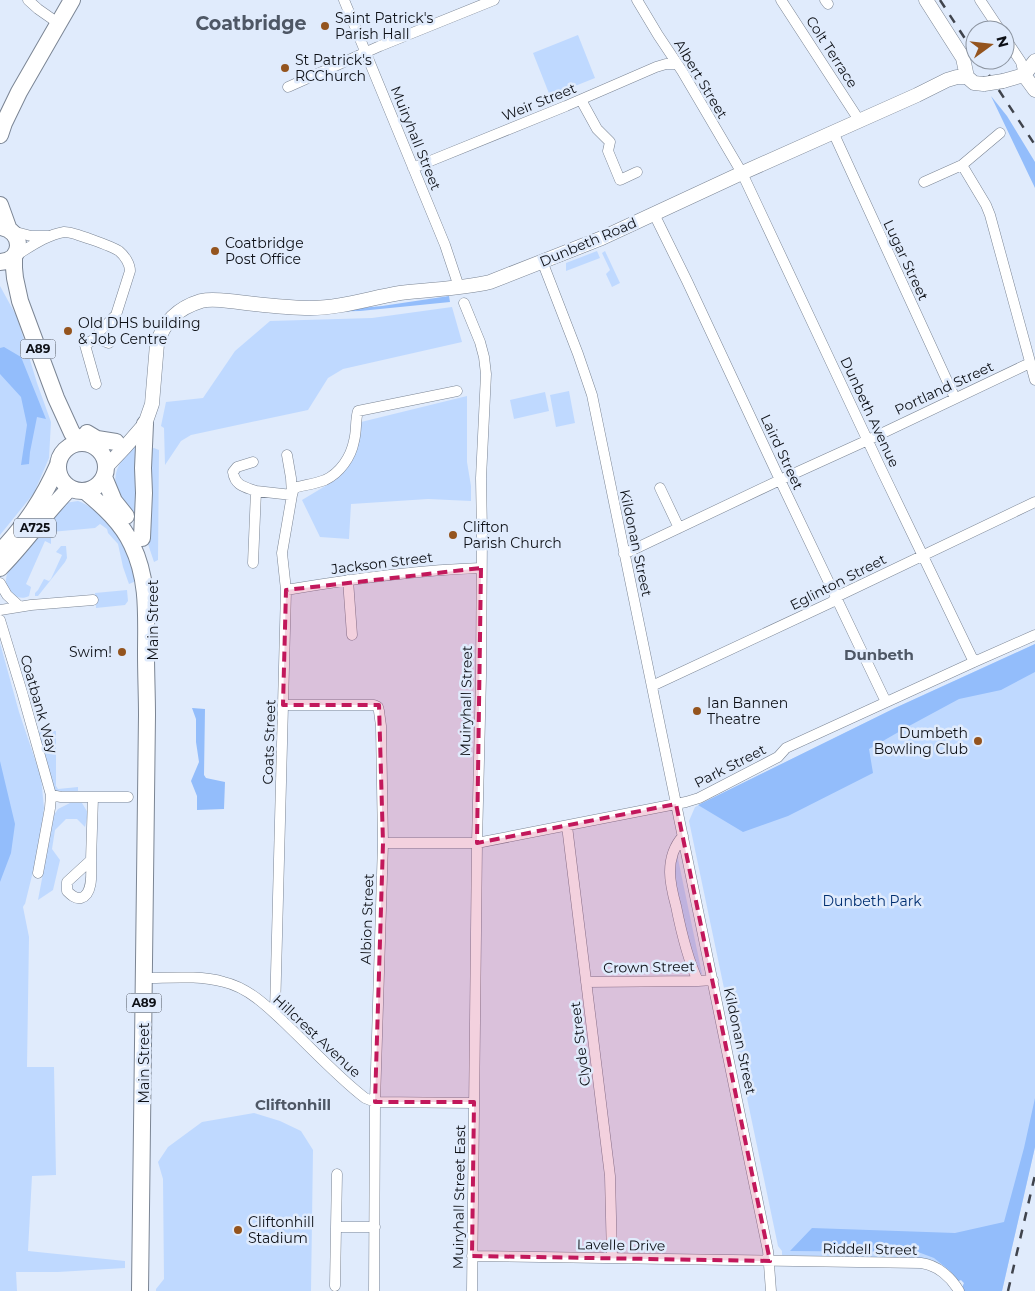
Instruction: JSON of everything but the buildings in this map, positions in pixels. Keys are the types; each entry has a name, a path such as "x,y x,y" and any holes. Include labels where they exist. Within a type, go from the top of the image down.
{"main road":[{"path":"0,135 19,92 72,0"},
{"path":"926,0 962,58 967,77 974,82 984,84 1024,75 1035,61"},
{"path":"1024,75 1035,90"},
{"name":"Dunbeth Road","path":"143,426 152,404 157,344 160,335 176,313 186,306 210,300 291,307 323,307 409,292 459,288 490,282 602,238 947,80 967,77"},
{"name":"A89","path":"0,205 7,229 18,240 18,246 7,259 15,278 20,301"},
{"name":"A89","path":"0,269 20,301 72,433 99,450 103,455 105,472"},
{"path":"58,401 82,430 97,439 116,442"},
{"name":"A89","path":"58,401 63,446 59,461 59,475 62,480 77,489"},
{"path":"59,461 67,448 74,444 104,446 128,437 143,426"},
{"path":"77,489 96,486 105,472 143,426"},
{"path":"142,538 144,493 143,426"},
{"name":"A725","path":"2,560 15,536 39,504 59,461"},
{"name":"Main Street","path":"105,472 114,501 142,538 151,565 154,589 153,681 147,715"},
{"name":"A725","path":"2,560 55,503 77,489"},
{"name":"Main Street","path":"77,489 106,508 129,538 143,575 147,613 144,1062 140,1291"}],"street":[{"path":"28,0 58,23"},
{"name":"Muiryhall Street","path":"344,0 444,245 459,288"},
{"path":"288,87 366,52 494,0"},
{"name":"Albert Street","path":"637,0 682,71 742,173"},
{"name":"Colt Terrace","path":"781,0 859,120"},
{"path":"980,0 993,20"},
{"path":"1015,52 1022,62 1024,75"},
{"name":"Weir Street","path":"413,168 581,100 656,67 676,64"},
{"path":"581,100 597,129 610,142 608,151 620,180 636,172"},
{"name":"Lugar Street","path":"832,132 954,398"},
{"path":"924,182 962,165 1000,133"},
{"path":"962,165 990,215 1035,380"},
{"name":"Dunbeth Avenue","path":"742,173 922,556 974,662"},
{"name":"Laird Street","path":"654,214 886,702"},
{"path":"7,229 31,236 73,233 119,251 128,261 130,271 116,315 96,338 85,346 96,384"},
{"path":"7,259 50,236"},
{"name":"Kildonan Street","path":"542,261 592,395 769,1256 770,1291"},
{"name":"Muiryhall Street","path":"464,304 484,357 486,374 481,478 481,676 474,1103"},
{"path":"96,338 109,343"},
{"name":"Portland Street","path":"624,554 1030,363"},
{"path":"253,462 237,467 233,472 237,483 256,491 292,495 294,488 324,480 338,471 348,459 354,443 355,420 358,411 457,391"},
{"name":"Coats Street","path":"275,1013 286,590 282,553 292,495 287,455"},
{"path":"660,488 680,528"},
{"path":"253,563 256,491"},
{"name":"Eglinton Street","path":"652,686 832,602 836,597 1035,502"},
{"path":"2,560 0,585 7,595 19,606"},
{"name":"Jackson Street","path":"286,590 348,580 438,570 481,568"},
{"path":"348,580 352,636"},
{"path":"0,610 19,606 94,600"},
{"name":"Coatbank Way","path":"0,620 51,795 38,873"},
{"name":"Park Street","path":"383,843 477,843 699,798 778,757 786,748 1035,635"},
{"name":"Albion Street","path":"283,705 374,705 378,706 379,710 383,843 376,1102 374,1291"},
{"path":"51,795 61,797 128,797"},
{"path":"91,860 93,797"},
{"name":"Clyde Street","path":"567,826 610,1176 612,1258"},
{"path":"683,836 673,851 670,873 673,896 681,928 698,981"},
{"name":"Hillcrest Avenue","path":"144,978 193,978 224,982 245,991 275,1013 365,1098 376,1102 474,1103"},
{"name":"Crown Street","path":"586,982 713,980"},
{"name":"Muiryhall Street East","path":"472,1291 474,1103"},
{"path":"335,1286 336,1174"},
{"path":"336,1226 375,1227"},
{"name":"Lavelle Drive","path":"472,1256 612,1258 769,1256"},
{"name":"Riddell Street","path":"769,1256 929,1264 944,1273 956,1290"}],"highlighted area":[{"path":"481,568 477,843 676,804 770,1261 472,1256 474,1102 375,1102 383,843 379,705 283,705 286,590"}],"green space":[{"path":"578,35 595,78 550,96 533,53"},
{"path":"597,251 600,258 566,271 566,263"},
{"path":"605,251 620,283 612,287 606,274 610,270 602,253"},
{"path":"0,286 17,317 51,422 49,458 34,493 0,535"},
{"path":"452,307 462,342 343,369 328,378 308,410 191,435 181,441 165,465 164,428 161,426 166,402 203,398 235,351 270,321 372,318"},
{"path":"569,391 575,423 556,427 550,395"},
{"path":"545,392 549,411 514,419 510,400"},
{"path":"467,396 467,462 471,486 471,501 428,499 351,504 349,539 320,537 302,500 337,479 357,423"},
{"path":"140,441 136,523 122,503 115,481 119,465"},
{"path":"154,448 159,450 158,560 154,562 146,538 148,449"},
{"path":"78,501 93,509 121,538 129,554 136,581 129,584 118,544 108,533 107,529 100,524 95,528 51,532 51,544 45,541 26,584 31,587 29,596 21,598 13,595 6,584 9,568 65,503"},
{"path":"61,546 66,546 67,558 65,562 38,596 35,596 44,579 49,581 51,579 62,555 56,552"},
{"path":"127,590 128,601 125,605 96,608 95,593"},
{"path":"0,643 19,712 41,777 44,808 39,847 23,907 29,937 27,1067 54,1067 56,1175 32,1176 28,1251 125,1261 125,1268 58,1272 16,1272 17,1291 0,1291"},
{"name":"Dunbeth Park","path":"1035,644 1035,1147 1002,1291 962,1288 964,1283 961,1280 957,1282 941,1266 927,1260 782,1255 782,1251 778,1246 689,821 695,807 895,708"},
{"path":"34,729 56,731 56,786 58,789 78,787 78,791 54,791"},
{"path":"70,803 82,803 88,813 85,827 77,819 66,819 55,830 52,849 60,860 53,890 38,900 54,815 58,809"},
{"path":"677,854 702,974 700,975 690,951 673,873"},
{"name":"Cliftonhill Stadium","path":"254,1113 280,1121 301,1131 313,1150 311,1291 156,1291 164,1279 163,1179 158,1162 168,1147 202,1122"}],"shaded area":[{"path":"991,96 1007,116 1035,162 1035,188"},
{"path":"449,296 450,302 360,311 317,312 382,306"},
{"path":"4,347 21,357 46,419 37,417 29,464 21,465 27,425 21,397 0,374 0,348"},
{"path":"1035,644 1035,672 1001,690 959,699 869,749 873,773 788,816 743,832 698,805 895,708"},
{"path":"192,708 205,709 204,775 206,778 225,782 224,809 197,810 197,796 191,781 199,762 196,742 196,719"},
{"path":"0,761 15,824 11,853 0,882"},
{"path":"1035,1098 1035,1147 1002,1291 963,1291 964,1283 961,1280 958,1281 950,1271 934,1258 918,1252 790,1251 812,1228 955,1233 1004,1222"}],"railway":[{"path":"940,0 965,39"},
{"path":"986,70 1035,145"},
{"path":"1008,1291 1035,1175"}],"place":[{"name":"Saint Patrick's Parish Hall","path":"325,26"},
{"name":"St Patrick's RCChurch","path":"285,68"},
{"name":"Coatbridge Post Office","path":"215,251"},
{"name":"Old DHS building & Job Centre","path":"68,331"},
{"name":"Clifton Parish Church","path":"453,535"},
{"name":"Swim!","path":"122,652"},
{"name":"Ian Bannen Theatre","path":"697,711"},
{"name":"Dumbeth Bowling Club","path":"978,741"},
{"name":"Cliftonhill Stadium","path":"238,1230"}],"district":[{"name":"Coatbridge","path":"251,23"},
{"name":"Dunbeth","path":"879,655"},
{"name":"Cliftonhill","path":"293,1105"}]}
